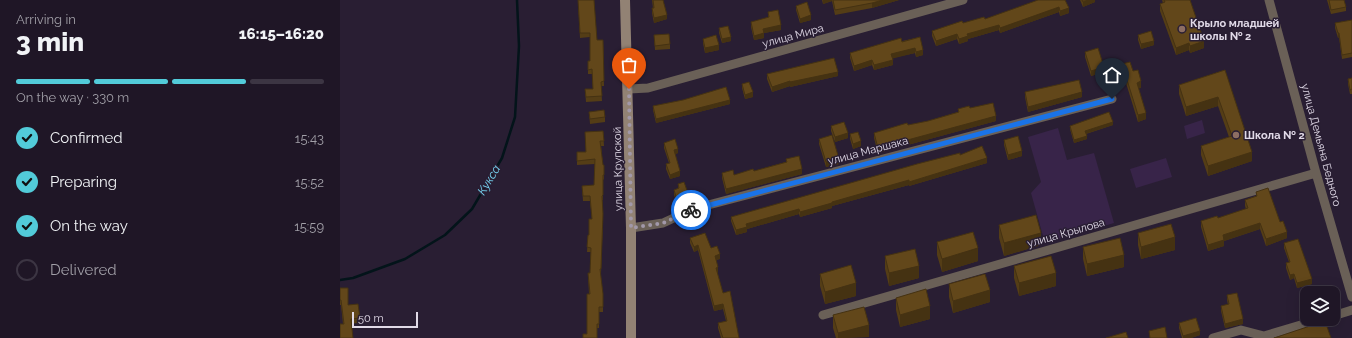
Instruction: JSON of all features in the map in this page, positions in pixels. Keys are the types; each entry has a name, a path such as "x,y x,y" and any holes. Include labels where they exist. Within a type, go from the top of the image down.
{"street":[{"name":"улица Крупской","path":"625,0 629,89 631,338"},
{"name":"улица Мира","path":"629,89 648,88 963,0"},
{"name":"улица Демьяна Бедного","path":"1269,0 1316,173 1352,297"},
{"name":"улица Маршака","path":"631,228 663,223 693,209 1112,99"},
{"name":"улица Крылова","path":"823,315 1316,173"},
{"path":"1340,314 1352,310"},
{"path":"1213,338 1241,330 1264,336 1300,325"}],"shaded area":[{"path":"1202,120 1205,133 1187,139 1184,126"},
{"path":"1058,128 1067,160 1094,153 1114,223 1045,243 1031,193 1041,182 1028,137"},
{"path":"1166,158 1172,177 1136,188 1130,169"}],"building":[{"path":"578,0 594,0 597,40 603,40 604,81 601,82 602,96 586,97 585,89 593,89 592,69 588,70 588,61 590,61 590,33 580,33"},
{"path":"653,0 663,0 667,15 654,18 652,8 654,8"},
{"path":"833,0 883,0 835,10"},
{"path":"1038,0 1065,0 1069,8 1060,11 1059,7 1000,28 999,25 967,34 968,36 959,39 957,34 936,41 932,31 962,21 963,23 984,17 985,19"},
{"name":"Крыло младшей школы № 2","path":"1164,0 1190,0 1204,41 1190,46 1189,43 1176,48 1160,4 1165,2"},
{"path":"1329,0 1344,0 1346,7 1331,10"},
{"path":"807,2 811,15 800,19 796,6"},
{"path":"778,10 781,25 763,29 764,33 754,36 751,22 769,17 768,12"},
{"path":"1352,20 1352,53 1342,55 1339,33 1335,23"},
{"path":"728,26 731,37 722,39 719,28"},
{"path":"1151,31 1154,41 1141,44 1138,35"},
{"path":"669,34 670,44 655,46 654,35"},
{"path":"716,35 719,45 705,48 703,39"},
{"path":"920,37 923,50 916,52 915,48 891,54 893,60 874,65 872,60 854,66 850,53 901,38 902,42"},
{"path":"1098,48 1104,67 1091,71 1085,52"},
{"path":"834,58 838,72 790,81 772,87 767,74"},
{"path":"1130,62 1133,71 1138,70 1141,81 1137,83 1146,113 1138,115 1122,64"},
{"name":"Школа № 2","path":"1225,70 1252,152 1208,166 1201,146 1232,136 1218,97 1186,107 1179,85"},
{"path":"1352,78 1352,89 1350,90 1348,79"},
{"path":"1079,80 1082,92 1028,107 1025,92"},
{"path":"749,82 753,92 745,95 742,84"},
{"path":"726,87 730,100 656,119 653,106 683,100"},
{"path":"993,103 996,116 878,148 874,133 907,123 908,125 928,121 959,112 958,109 969,106 970,108"},
{"path":"604,110 605,117 590,119 589,112"},
{"path":"1109,112 1113,122 1085,131 1087,136 1074,140 1070,126"},
{"path":"844,122 848,133 835,137 831,126"},
{"path":"603,131 604,141 600,141 604,175 600,269 603,307 599,307 597,338 583,338 583,334 587,334 587,294 590,294 588,273 590,273 591,248 587,247 589,219 592,219 590,196 583,196 582,186 594,185 595,159 577,161 577,152 586,152 585,132"},
{"path":"858,132 861,141 853,144 850,134"},
{"path":"832,135 839,159 826,162 819,139"},
{"path":"1018,136 1022,151 1008,155 1004,140"},
{"path":"675,139 678,149 674,150 680,171 670,175 666,164 670,163 664,143"},
{"path":"982,146 987,158 909,182 909,180 800,212 799,209 746,224 747,227 736,230 731,217 917,164 960,153 960,155"},
{"path":"799,156 802,169 726,189 722,173 733,170 734,175 753,169 754,171 787,162 786,159"},
{"path":"684,182 689,196 677,200 674,190 679,188 678,184"},
{"path":"1268,188 1280,222 1283,221 1287,232 1266,239 1260,223 1223,235 1224,240 1208,245 1201,221 1217,216 1218,218 1248,208 1245,200 1257,196 1256,192"},
{"path":"698,214 700,223 687,226 686,217"},
{"path":"1036,215 1041,233 1004,243 999,225"},
{"path":"1171,224 1175,237 1141,247 1138,233"},
{"path":"973,232 978,248 942,259 937,242"},
{"path":"705,233 711,248 717,246 720,254 715,256 718,267 716,268 723,293 730,291 739,338 723,338 718,323 727,321 723,304 714,306 698,245 694,247 690,238"},
{"path":"1120,238 1124,255 1087,264 1083,247"},
{"path":"1298,239 1312,279 1297,283 1294,274 1290,275 1286,263 1290,262 1284,243"},
{"path":"915,249 919,266 889,273 885,256"},
{"path":"1051,256 1056,273 1019,283 1014,266"},
{"path":"851,265 856,283 825,292 820,274"},
{"path":"985,274 990,290 953,301 949,284"},
{"path":"340,288 348,288 348,305 358,304 360,318 351,319 353,338 340,338 340,324 344,324 340,300"},
{"path":"926,289 930,306 900,315 896,298"},
{"path":"1237,293 1243,319 1225,324 1221,306 1229,304 1227,295"},
{"path":"864,307 869,325 838,333 833,315"},
{"path":"1196,318 1200,331 1183,336 1179,323"},
{"path":"1310,326 1327,326 1331,338 1274,338"},
{"path":"1165,327 1167,338 1150,338 1149,331"},
{"path":"1126,332 1128,338 1106,338"}],"waterway":[{"name":"Кукса","path":"340,280 353,278 405,259 445,235 472,209 502,158 515,117 519,46 517,0"}],"way so far":[{"path":"629,89 631,228 663,223 691,210"}],"place":[{"name":"Крыло младшей школы № 2","path":"1182,29"},
{"name":"Школа № 2","path":"1236,135"}],"route":[{"path":"691,210 1112,99"}]}
